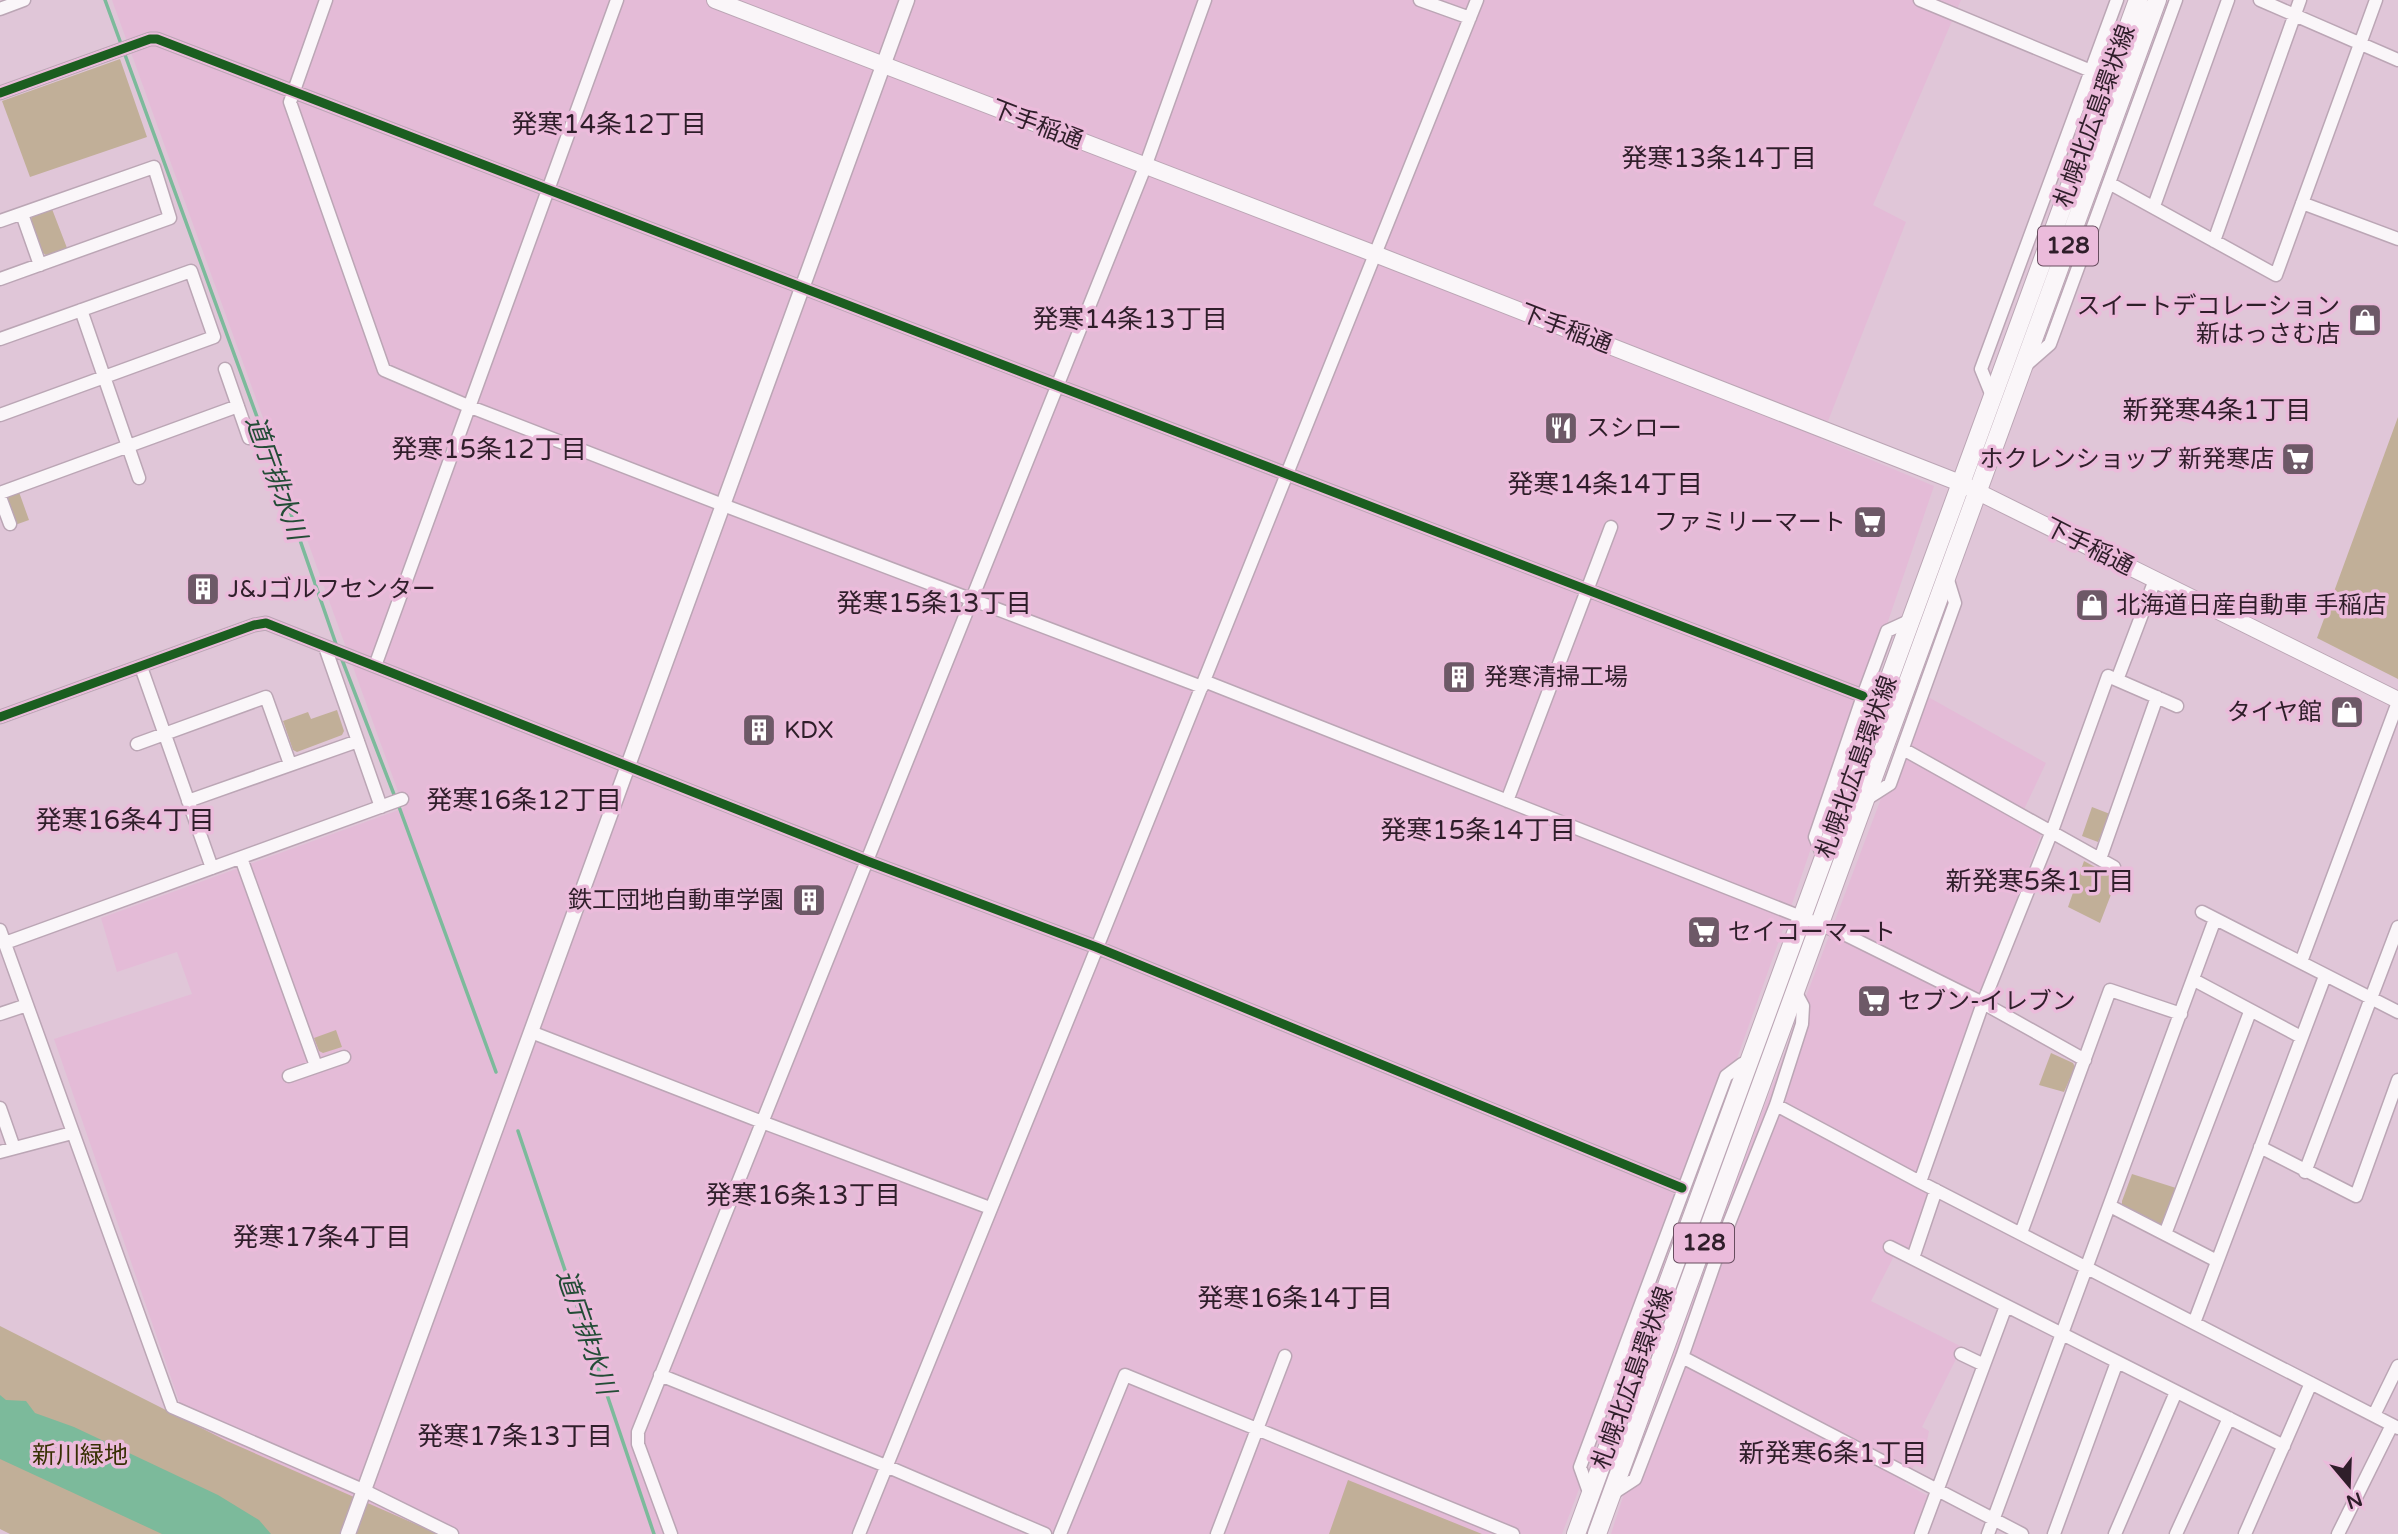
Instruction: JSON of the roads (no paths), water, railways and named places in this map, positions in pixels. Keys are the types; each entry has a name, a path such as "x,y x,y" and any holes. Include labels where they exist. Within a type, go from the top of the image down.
{"main road":[{"name":"下手稲通","path":"715,0 1960,483 2398,701"},
{"name":"札幌北広島環状線","path":"1597,1534 1796,991 1824,859 2138,0"},
{"name":"札幌北広島環状線","path":"1576,1534 1751,1061 1865,800 2157,0"}],"street":[{"path":"0,9 24,0"},
{"path":"326,0 290,102 384,370 468,406 723,505 1203,684 1811,922 1983,1003 2085,1060"},
{"path":"375,666 617,0"},
{"path":"348,1534 907,0"},
{"path":"671,1534 638,1444 638,1432 1144,167 1205,0"},
{"path":"1420,0 1470,18"},
{"path":"859,1534 1477,0"},
{"path":"1920,0 2091,71"},
{"path":"1992,396 1981,369 2117,0"},
{"path":"2024,367 2050,344 2176,0"},
{"path":"2154,206 2228,0"},
{"path":"2260,0 2398,60"},
{"path":"2214,241 2301,0"},
{"path":"2109,183 2276,275 2376,0"},
{"path":"0,93 150,39 157,39 1863,696"},
{"path":"0,221 154,167 170,219 0,279"},
{"path":"2302,203 2398,237"},
{"path":"22,214 40,265"},
{"path":"0,339 191,271 214,337 0,415"},
{"path":"81,310 139,478"},
{"path":"225,369 249,438"},
{"path":"10,524 0,495 238,406"},
{"path":"1507,801 1611,527"},
{"path":"1865,800 1890,784 1903,749 1955,603 1947,577"},
{"path":"2118,680 2155,580"},
{"path":"1824,859 1815,837 1863,696 1888,631 1911,620"},
{"path":"0,717 254,625 266,624 1096,947 1682,1188"},
{"path":"328,648 382,806"},
{"path":"141,667 212,868"},
{"path":"1920,1182 1983,1003 2052,831 2108,676 2177,706"},
{"path":"137,744 266,697 290,765"},
{"path":"2100,859 2157,697"},
{"path":"2301,962 2398,701"},
{"path":"188,800 358,741"},
{"path":"1903,749 2114,867"},
{"path":"5,943 402,799"},
{"path":"241,858 316,1066"},
{"path":"2202,912 2398,1012"},
{"path":"1988,1534 2215,919"},
{"path":"2305,1172 2398,927"},
{"path":"0,930 172,1407 365,1491 452,1534"},
{"path":"2194,1323 2325,976"},
{"path":"2194,981 2301,1038"},
{"path":"2021,1233 2110,990 2181,1014"},
{"path":"1612,1494 1635,1479 1776,1105 1802,1024 1803,1006 1796,991"},
{"path":"0,1014 27,1005"},
{"path":"2165,1234 2250,1012"},
{"path":"531,1032 990,1208"},
{"path":"289,1076 344,1057"},
{"path":"1590,1495 1580,1468 1682,1188 1726,1076 1751,1061"},
{"path":"2260,1147 2356,1196 2398,1080"},
{"path":"1776,1105 2395,1427 2338,1534"},
{"path":"0,1108 14,1148"},
{"path":"0,1152 72,1133"},
{"path":"1913,1258 1936,1190"},
{"path":"2110,1206 2217,1261"},
{"path":"1890,1247 2284,1446"},
{"path":"1921,1534 2006,1306"},
{"path":"1961,1354 1984,1366"},
{"path":"1217,1534 1284,1356"},
{"path":"1682,1357 2022,1534"},
{"path":"2054,1534 2117,1362"},
{"path":"2374,1416 2398,1366"},
{"path":"660,1375 886,1466 1045,1534"},
{"path":"1060,1534 1125,1375 1513,1534"},
{"path":"2245,1534 2311,1383"},
{"path":"2115,1534 2176,1392"},
{"path":"2176,1534 2229,1419"}],"waterway":[{"name":"道庁排水川","path":"105,0 264,436 337,647"},
{"name":"道庁排水川","path":"341,657 395,797"},
{"name":"道庁排水川","path":"398,804 496,1072"},
{"name":"道庁排水川","path":"518,1131 654,1534"}],"place":[{"name":"スイートデコレーション 新はっさむ店","path":"2365,320"},
{"name":"スシロー","path":"1561,428"},
{"name":"ホクレンショップ 新発寒店","path":"2298,459"},
{"name":"ファミリーマート","path":"1870,522"},
{"name":"J&Jゴルフセンター","path":"203,589"},
{"name":"北海道日産自動車 手稲店","path":"2092,605"},
{"name":"発寒清掃工場","path":"1459,677"},
{"name":"タイヤ館","path":"2347,712"},
{"name":"KDX","path":"759,730"},
{"name":"鉄工団地自動車学園","path":"809,900"},
{"name":"セイコーマート","path":"1704,932"},
{"name":"セブン-イレブン","path":"1874,1001"}],"district":[{"name":"発寒14条12丁目","path":"609,124"},
{"name":"発寒13条14丁目","path":"1719,158"},
{"name":"発寒14条13丁目","path":"1130,319"},
{"name":"新発寒4条1丁目","path":"2217,410"},
{"name":"発寒15条12丁目","path":"489,449"},
{"name":"発寒14条14丁目","path":"1605,484"},
{"name":"発寒15条13丁目","path":"934,603"},
{"name":"発寒16条12丁目","path":"524,800"},
{"name":"発寒16条4丁目","path":"125,820"},
{"name":"発寒15条14丁目","path":"1478,830"},
{"name":"新発寒5条1丁目","path":"2040,881"},
{"name":"発寒16条13丁目","path":"803,1195"},
{"name":"発寒17条4丁目","path":"322,1237"},
{"name":"発寒16条14丁目","path":"1295,1298"},
{"name":"発寒17条13丁目","path":"515,1436"},
{"name":"新発寒6条1丁目","path":"1833,1453"}],"park label":[{"name":"新川緑地","path":"80,1455"}]}
